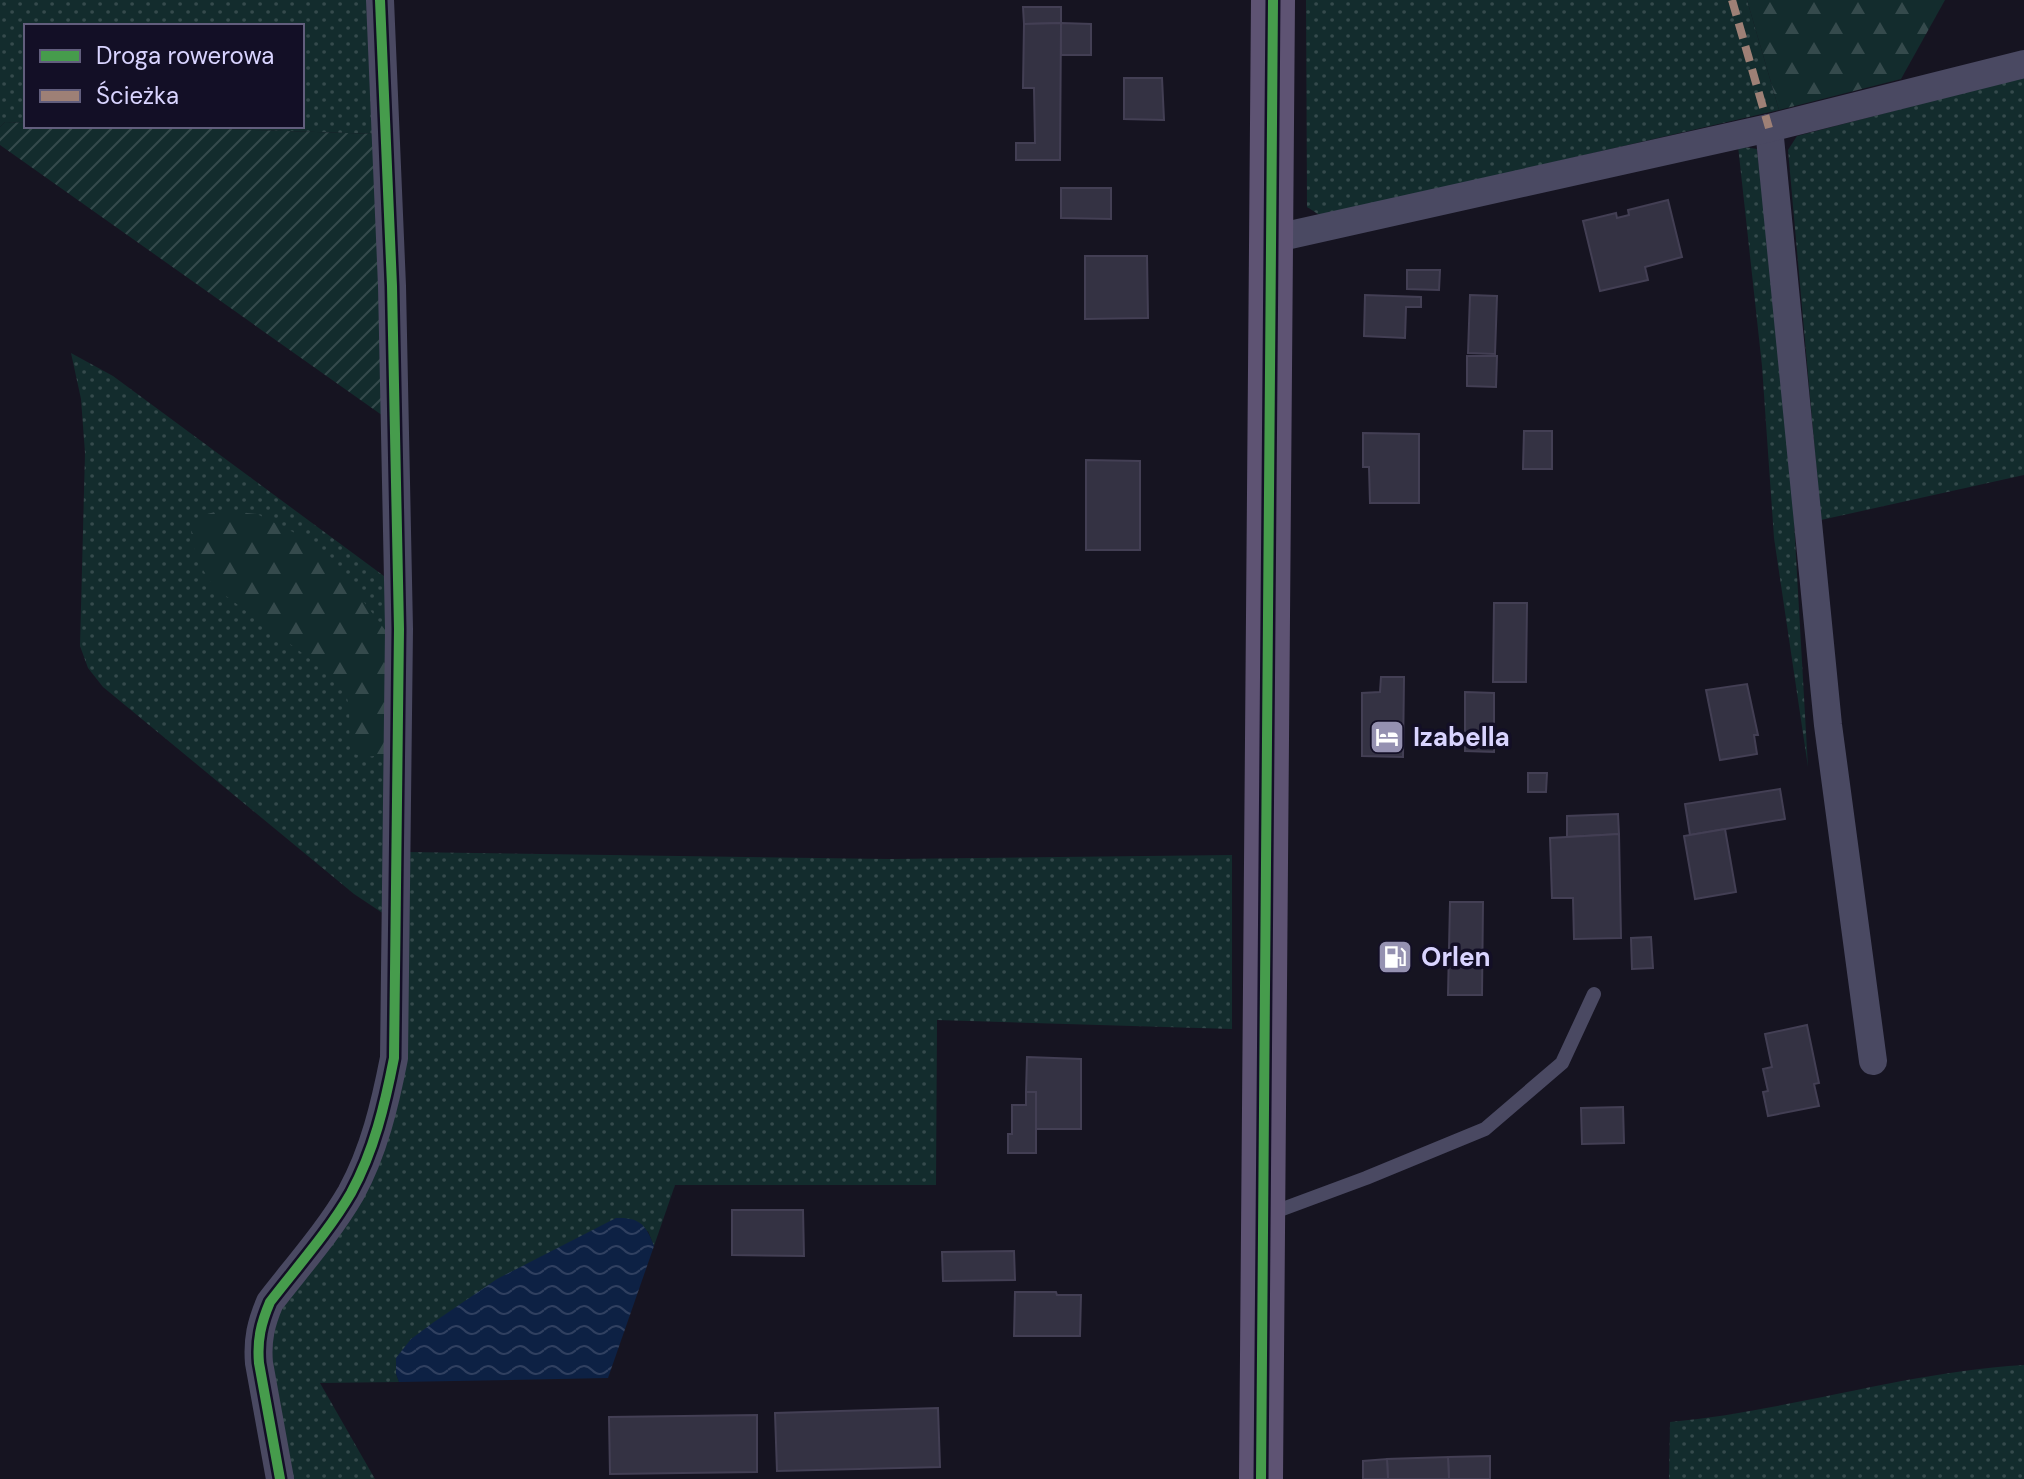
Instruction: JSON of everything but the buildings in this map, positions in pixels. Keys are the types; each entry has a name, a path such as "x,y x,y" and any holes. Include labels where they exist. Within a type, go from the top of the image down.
{"main road":[{"path":"1261,1479 1273,0"}],"street":[{"path":"280,1479 259,1363 262,1321 270,1302 351,1193 372,1147 394,1058 399,629 392,286 380,0"},
{"path":"1272,239 1769,128 2024,64"},
{"path":"1769,128 1828,725 1873,1061"}],"lane":[{"path":"1261,1217 1485,1129 1562,1063 1594,994"}],"green space":[{"path":"0,0 372,0 378,134 190,128 304,128 304,24 24,24 24,123 5,122 0,127"},
{"path":"1306,0 1747,0 1779,110 1321,216 1307,207"},
{"path":"1747,0 1945,0 1901,79 1779,110"},
{"path":"2024,77 2024,475 1821,520 1788,150 1797,136"},
{"path":"5,122 24,123 24,128 190,128 378,134 386,418 0,145 0,127"},
{"path":"1738,146 1757,149 1788,416 1808,767 1774,538 1762,366"},
{"path":"71,353 113,376 388,579 384,914 354,894 103,687 88,668 80,646 85,453 81,399"},
{"path":"222,510 257,514 305,538 329,555 388,634 387,754 367,757 354,754 348,702 339,684 214,587 196,559 191,531 200,516"},
{"path":"406,852 890,859 1232,855 1232,1029 937,1020 936,1185 675,1185 654,1246 648,1231 396,1374 399,1382 320,1383 375,1479 288,1479 271,1356 273,1329 287,1297 378,1158"},
{"path":"2024,1365 2024,1479 1669,1479 1670,1422 1714,1417 1935,1375"}],"water":[{"path":"616,1218 631,1219 641,1224 654,1246 608,1378 399,1382 396,1358 411,1339 497,1279"}],"marked path":[{"path":"1732,0 1769,128"}],"cycle path":[{"path":"280,1479 259,1363 262,1324 270,1302 333,1221 359,1177 378,1127 394,1058 399,629 392,286 380,0"},
{"path":"1261,1479 1273,0"}],"place":[{"name":"Izabella","path":"1387,737"},
{"name":"Orlen","path":"1395,957"}]}
